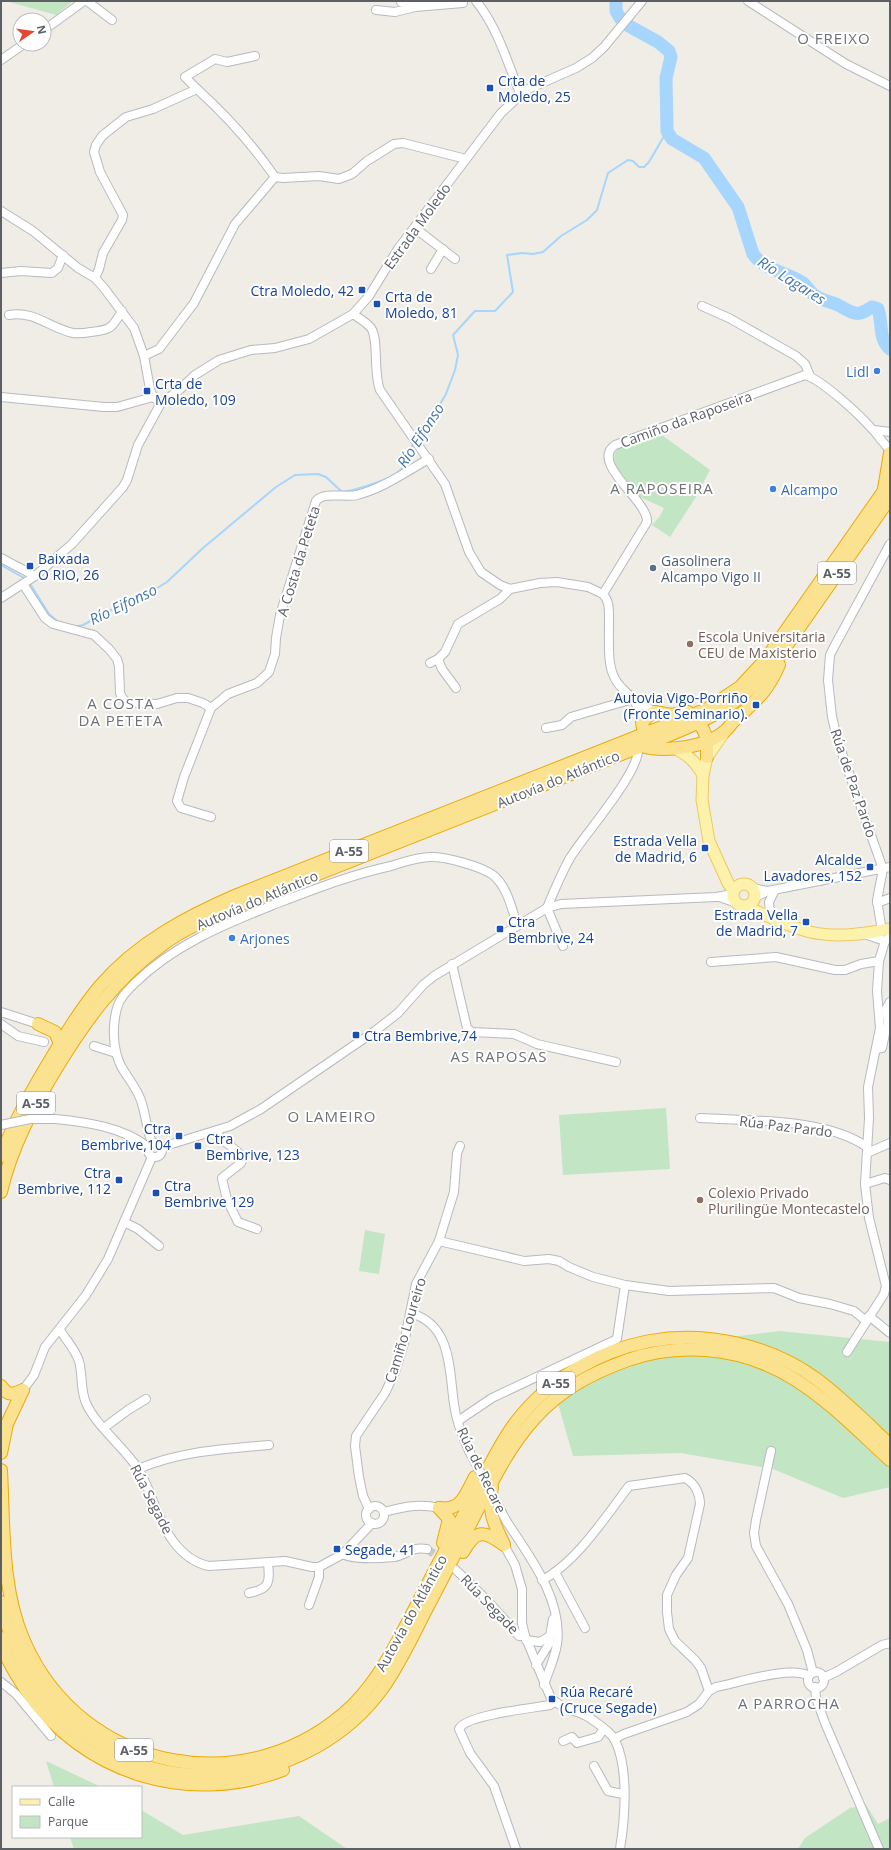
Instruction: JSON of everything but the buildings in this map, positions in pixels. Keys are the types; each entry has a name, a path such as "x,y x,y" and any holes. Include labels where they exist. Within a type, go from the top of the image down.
{"highway":[{"path":"888,490 890,453"},
{"name":"A-55","path":"653,737 693,720 727,708 757,684 785,649 888,490"},
{"name":"A-55","path":"693,720 740,687 766,659 888,490"},
{"path":"640,746 651,749 693,746 708,741 725,731 734,720 758,700 772,681 785,649"},
{"path":"671,715 707,709"},
{"path":"674,748 653,737 644,728 642,722 655,712 693,720 703,728 708,741 707,757"},
{"name":"Autovía do Atlántico","path":"1,1192 13,1153 28,1119 69,1048 109,992 133,968 162,945 208,919 242,904 640,746 653,737"},
{"name":"Autovía do Atlántico","path":"2,1152 18,1115 79,1014 101,986 125,961 155,938 198,912 258,886 653,737"},
{"path":"38,1024 55,1032 60,1044"},
{"name":"Autovía do Atlántico","path":"1,1470 6,1562 11,1599 16,1618 31,1656 56,1693 91,1726 133,1749 157,1757 178,1761 208,1763 239,1762 269,1756 305,1740 335,1721 357,1701 374,1680 395,1647 492,1459 516,1422 545,1391 569,1372 595,1359 633,1344 682,1337 718,1340 749,1347 793,1365 812,1376 835,1394 890,1445"},
{"name":"Autovía do Atlántico","path":"1,1602 10,1634 31,1678 47,1700 66,1721 84,1735 128,1760 175,1774 212,1775 271,1767 300,1756 324,1742 364,1711 382,1689 416,1630 494,1478 518,1438 537,1416 575,1383 599,1370 638,1356 686,1348 716,1351 748,1357 789,1374 828,1403 890,1460"},
{"path":"1,1386 8,1394 11,1395 23,1390"},
{"path":"1,1453 7,1424 23,1390"},
{"path":"439,1508 452,1508 460,1504 491,1448 516,1422"},
{"path":"494,1478 490,1501 491,1514 504,1545"},
{"path":"439,1508 449,1519 439,1563"},
{"path":"416,1630 434,1606 470,1539 478,1534 491,1535 504,1545"},
{"path":"1,1638 15,1672 34,1701 57,1726 77,1743 111,1763 136,1774 193,1786 244,1782 265,1777 286,1769 297,1763 324,1742"}],"main road":[{"path":"725,731 707,757 703,775 702,800 706,832 721,865 731,896 811,932 841,935 887,934"},
{"path":"674,748 689,756 697,764 703,775"},
{"path":"721,865 752,892 772,915"},
{"path":"731,896 738,886 752,892"},
{"path":"731,896 751,904 752,892"}],"street":[{"path":"52,24 85,1 112,20"},
{"path":"401,2 425,3 433,1"},
{"path":"476,1 490,22 503,48 520,93"},
{"name":"Estrada Moledo","path":"161,403 178,391 195,374 219,360 251,350 275,348 309,339 353,314 369,296 398,249 501,113 520,93 576,68 592,58 604,47 642,1"},
{"path":"748,1 846,64 890,86"},
{"path":"376,10 395,12 415,7 464,2"},
{"path":"1,60 12,52"},
{"path":"255,56 227,62 214,59 185,77 223,112 250,142 276,177"},
{"path":"95,278 103,253 122,220 123,215 98,167 94,152 96,145 102,136 126,117 153,109 197,89"},
{"path":"144,356 159,349 194,303 235,224 276,177 319,176 339,179 352,174 367,161 394,144 403,143 466,159"},
{"path":"1,211 33,231 95,278 134,328 144,356 148,382 153,397 161,403 138,446 127,480 123,486 72,544 35,576 1,598"},
{"path":"415,228 455,259"},
{"path":"431,269 442,249"},
{"path":"1,273 21,271 52,273 58,268 63,255"},
{"path":"702,306 729,318 796,356 805,364 810,376 827,388 874,430 879,439 890,450"},
{"path":"9,315 18,314 31,316 59,329 79,334 107,330 114,324 122,311"},
{"path":"353,314 367,324 373,332 377,384 383,397 422,449 445,484 475,563 489,579 510,589"},
{"name":"Camiño da Raposeira","path":"603,594 647,522 645,510 610,465 608,455 612,447 799,376 810,376"},
{"path":"1,397 117,407 153,397"},
{"path":"874,430 890,432"},
{"name":"A Costa da Peteta","path":"211,708 228,694 257,683 269,672 275,654 276,638 285,598 314,506 319,498 357,495 399,478 429,459"},
{"name":"Rúa de Paz Pardo","path":"887,868 838,742 832,717 828,680 830,656 834,647 890,544"},
{"path":"1,558 35,576"},
{"path":"430,663 438,659 449,646 458,624 500,599 510,589 540,583 557,582 588,587 603,594 609,605 609,650 612,676 621,688 634,700 655,712"},
{"path":"24,583 45,618 53,624 94,635 117,659 119,666 120,693 127,702 157,704 177,698 188,698 203,702 211,708 184,777 177,801 181,808 211,817"},
{"path":"438,659 442,669 456,688"},
{"path":"634,700 642,722"},
{"path":"546,728 562,725 571,717 634,700"},
{"path":"562,946 546,908 570,858 624,782 639,754 640,746"},
{"path":"152,1157 148,1153 150,1145 140,1098 121,1065 116,1053 114,1028 118,1004 130,988 164,959 208,933 334,881 420,858 444,858 482,870 498,880 503,888 517,925"},
{"path":"752,892 771,890 887,868 877,903 887,934 879,961 877,991 880,1028 868,1087 865,1184 869,1218 886,1286 884,1294 847,1352"},
{"path":"771,890 769,902 772,915"},
{"path":"1,1125 30,1119 74,1120 114,1130 137,1138 150,1145 158,1144 162,1147 216,1131 230,1126 261,1109 375,1031 398,1013 423,985 452,964 546,908 561,904 731,896"},
{"path":"877,903 890,898"},
{"path":"711,962 776,956 835,970 845,970 861,964 879,961"},
{"path":"452,964 467,1028 472,1032 514,1034 537,1044 616,1062"},
{"path":"876,1050 882,1048 889,1023 886,1009 890,1002"},
{"path":"1,1012 38,1024"},
{"path":"1,1024 18,1036 44,1042"},
{"path":"94,1046 116,1053"},
{"name":"Rúa Paz Pardo","path":"700,1118 774,1122 834,1130 858,1140 867,1150"},
{"path":"216,1131 222,1141 240,1153 243,1158 243,1161 222,1178 226,1200 238,1222 257,1229"},
{"path":"867,1150 890,1142"},
{"name":"Camiño Loureiro","path":"369,1508 363,1496 359,1478 355,1446 356,1436 385,1393 395,1372 416,1284 439,1241 454,1192 457,1153 460,1146"},
{"path":"152,1157 157,1157 161,1154 162,1147"},
{"path":"23,1390 34,1375 45,1347 60,1330 98,1278 108,1259 152,1157"},
{"path":"865,1184 885,1178 890,1180"},
{"path":"124,1222 138,1229 159,1246"},
{"path":"439,1241 524,1261 549,1259 559,1261 593,1277 625,1285 669,1291 774,1288 799,1298 830,1304 854,1311 890,1333"},
{"path":"458,1421 492,1398 617,1339 625,1285"},
{"name":"Rúa de Recare","path":"410,1313 418,1315 428,1322 440,1335 445,1345 450,1364 458,1421 469,1451 507,1522 542,1580 557,1618 558,1633 553,1660 544,1685"},
{"name":"Rúa Segade","path":"60,1330 74,1351 79,1362 81,1386 87,1404 138,1469 150,1491 172,1541 190,1558 200,1564 209,1566 285,1562 319,1567"},
{"path":"105,1427 118,1416 146,1399"},
{"path":"138,1469 151,1463 193,1452 269,1445"},
{"path":"771,1450 756,1520 754,1533 756,1546 788,1604 806,1650 811,1674 809,1683 815,1687"},
{"path":"542,1580 555,1572 579,1550 629,1486 685,1478 691,1481 700,1497 700,1504 688,1558 676,1575 667,1595 667,1612 669,1629 675,1641 695,1660 701,1668 709,1691"},
{"path":"384,1512 412,1505 426,1505 439,1508"},
{"path":"372,1523 366,1515 369,1508 375,1506 379,1507 384,1512"},
{"path":"309,1605 319,1577 319,1567 343,1554 372,1523 381,1521 384,1512"},
{"path":"504,1545 515,1565 522,1589 522,1624 526,1638 540,1642 550,1636"},
{"path":"343,1554 351,1557 394,1557 411,1549 427,1549"},
{"path":"249,1593 263,1589 267,1584 270,1578 268,1563"},
{"name":"Rúa Segade","path":"456,1570 487,1600 519,1636 526,1638 544,1685"},
{"path":"555,1572 585,1628"},
{"path":"536,1665 549,1644 554,1610"},
{"path":"815,1687 822,1683 823,1678 882,1645 890,1643"},
{"path":"536,1665 548,1663 553,1660"},
{"path":"614,1739 624,1734 687,1712 699,1704 709,1691 716,1688 788,1671 811,1674 819,1673 823,1678"},
{"path":"1,1682 16,1694 51,1736"},
{"path":"544,1685 554,1702 588,1717 614,1739 622,1765 623,1829 620,1849"},
{"path":"815,1687 816,1698 825,1723 879,1849"},
{"path":"516,1849 494,1786 467,1748 459,1730 460,1726 474,1718 550,1705 554,1702"},
{"path":"563,1741 572,1737 577,1743 598,1737 604,1729"},
{"path":"594,1766 608,1791 623,1794"}],"green space":[{"path":"6,1 73,1 56,15 52,14 52,12 45,12"},
{"path":"659,433 710,470 702,485 703,486 670,537 652,525 660,516 664,508 640,497 616,466 614,461 615,454 619,448"},
{"path":"666,1108 670,1169 563,1175 559,1115"},
{"path":"365,1230 385,1234 379,1274 359,1271"},
{"path":"779,1331 890,1342 890,1487 843,1498 773,1469 681,1453 573,1456 553,1386 604,1353"},
{"path":"46,1761 99,1786 54,1786"},
{"path":"866,1805 878,1824 890,1818 890,1849 798,1849 805,1838 850,1808"},
{"path":"142,1811 183,1835 299,1816 347,1849 74,1849 70,1838 142,1838"}],"waterway":[{"name":"Río Lagares","path":"616,1 616,11 620,18"},
{"name":"Río Lagares","path":"629,26 658,42 669,51 671,57 666,78 667,131 672,139 704,158 738,207 753,254 758,260 770,268 797,279 822,300 857,313 864,312 872,307 878,309 882,336 886,345 890,349"},
{"name":"Río Eifonso","path":"416,438 430,421 446,394 455,370 458,355 453,335 475,311 495,311 513,292 507,255 543,252 561,236 587,220 597,210 608,173 628,160 633,161 639,167 644,167 649,162 667,131"},
{"name":"Río Eifonso","path":"75,627 83,625 109,611 139,599 167,582 203,548 276,487 295,475 318,474 326,477 342,492 357,489 392,476 403,467 413,444"},
{"name":"Río Eifonso","path":"1,565 26,579"},
{"name":"Río Eifonso","path":"29,582 49,614 58,622"}],"tunnel":[{"path":"427,1549 444,1561"}],"place":[{"name":"Crta de Moledo, 25","path":"490,88"},
{"name":"Ctra Moledo, 42","path":"362,290"},
{"name":"Crta de Moledo, 81","path":"377,304"},
{"name":"Lidl","path":"877,371"},
{"name":"Crta de Moledo, 109","path":"147,391"},
{"name":"Alcampo","path":"773,489"},
{"name":"Baixada O RIO, 26","path":"30,566"},
{"name":"Gasolinera Alcampo Vigo II","path":"653,568"},
{"name":"Escola Universitaria CEU de Maxisterio","path":"690,644"},
{"name":"Autovia Vigo-Porriño (Fronte Seminario).","path":"756,705"},
{"name":"Estrada Vella de Madrid, 6","path":"705,848"},
{"name":"Alcalde Lavadores, 152","path":"870,867"},
{"name":"Estrada Vella de Madrid, 7","path":"806,922"},
{"name":"Ctra Bembrive, 24","path":"500,929"},
{"name":"Arjones","path":"232,938"},
{"name":"Ctra Bembrive,74","path":"356,1035"},
{"name":"Ctra Bembrive,104","path":"179,1136"},
{"name":"Ctra Bembrive, 123","path":"198,1146"},
{"name":"Ctra Bembrive, 112","path":"119,1180"},
{"name":"Ctra Bembrive 129","path":"156,1193"},
{"name":"Colexio Privado Plurilingüe Montecastelo","path":"700,1200"},
{"name":"Segade, 41","path":"337,1549"},
{"name":"Rúa Recaré (Cruce Segade)","path":"552,1699"}],"district":[{"name":"O FREIXO","path":"834,38"},
{"name":"A RAPOSEIRA","path":"662,488"},
{"name":"A COSTA DA PETETA","path":"121,712"},
{"name":"AS RAPOSAS","path":"499,1056"},
{"name":"O LAMEIRO","path":"332,1116"},
{"name":"A PARROCHA","path":"789,1703"}]}
